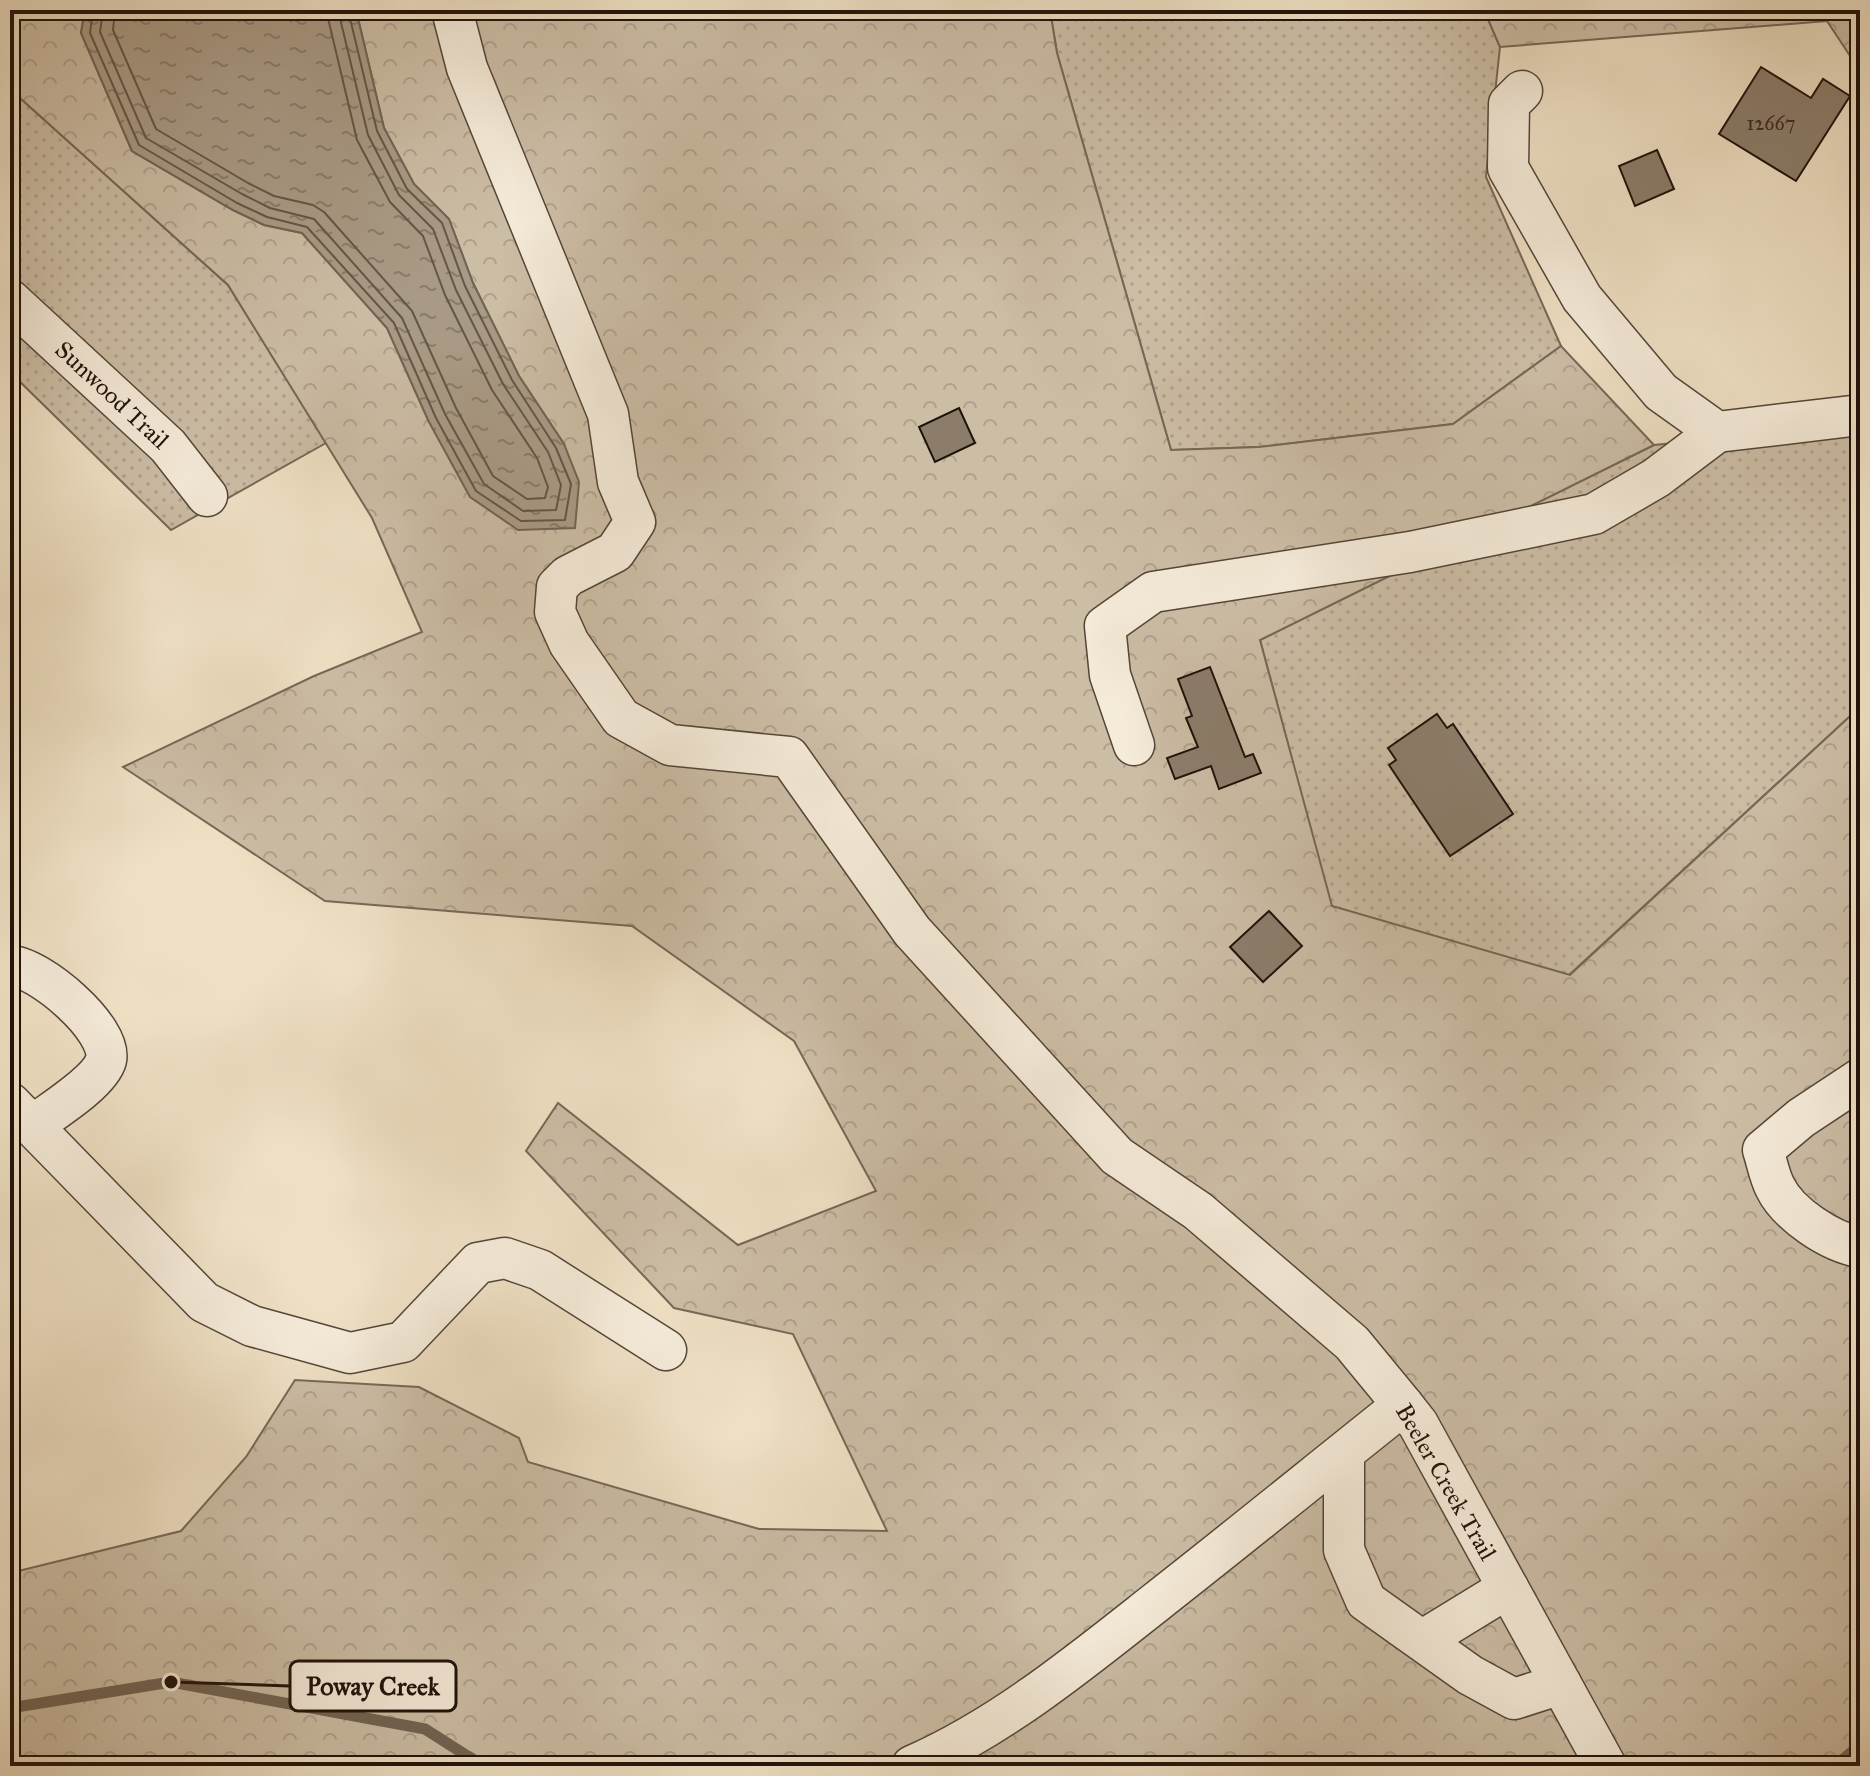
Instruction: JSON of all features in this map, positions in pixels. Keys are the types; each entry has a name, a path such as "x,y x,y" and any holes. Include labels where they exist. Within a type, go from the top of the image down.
{"street":[{"name":"Beeler Creek Trail","path":"452,10 467,68 608,414 618,482 635,522 615,552 568,576 557,587 555,612 569,643 621,718 670,745 789,757 912,931 1117,1156 1198,1211 1352,1343 1418,1424 1606,1766"},
{"path":"1522,91 1509,104 1508,168 1582,298 1661,392 1717,432"},
{"name":"Sunwood Trail","path":"10,300 168,446 207,496"},
{"path":"1134,745 1110,675 1105,626 1153,592 1410,552 1594,514 1656,478 1717,432 1860,415"},
{"path":"10,966 22,966 38,974 94,1025 103,1040 106,1059 98,1075 21,1115 204,1302 252,1326 350,1353 403,1342 478,1263 505,1258 540,1270 666,1350"},
{"path":"1860,1079 1801,1118 1763,1150 1775,1188 1796,1213 1846,1245 1860,1247"},
{"path":"912,1766 952,1749 995,1722 1100,1646 1403,1405"},
{"path":"1344,1453 1344,1550 1366,1601 1470,1675 1514,1699 1561,1684"},
{"path":"1423,1640 1508,1588"}],"green space":[{"path":"10,10 85,10 81,33 132,151 264,225 302,233 387,328 429,422 564,444 519,376 473,283 449,219 414,184 384,128 356,10 1050,10 1057,53 1171,450 1259,447 1453,424 1561,346 1654,445 1260,640 1332,906 1570,975 1860,707 1860,1766 10,1766 10,1573 181,1531 246,1457 295,1380 419,1387 519,1438 528,1462 759,1529 887,1531 793,1334 674,1308 526,1151 558,1103 738,1245 876,1191 794,1041 632,926 325,901 123,767 314,676 422,632 372,518 228,285 10,89"},
{"path":"1050,10 1484,10 1500,47 1486,177 1561,346 1453,424 1259,447 1171,450 1057,53"},
{"path":"1484,10 1860,10 1860,71 1827,21 1500,47"},
{"path":"10,89 228,285 326,443 171,530 10,372"},
{"path":"1860,424 1860,707 1569,975 1331,906 1260,640 1654,445"}],"water":[{"path":"85,10 356,10 384,128 414,184 449,219 473,283 519,376 564,444 579,482 575,528 518,530 470,497 429,422 387,328 302,233 264,225 132,151 81,33"}],"building":[{"path":"1761,67 1811,98 1823,79 1850,96 1796,181 1719,134"},
{"path":"1657,150 1674,189 1635,206 1619,166"},
{"path":"959,408 975,443 935,462 919,427"},
{"path":"1210,667 1245,757 1253,754 1261,773 1219,789 1211,766 1175,779 1167,758 1198,747 1186,718 1192,716 1178,679"},
{"path":"1437,714 1447,728 1453,724 1513,814 1450,856 1389,765 1396,760 1388,748"},
{"path":"1269,911 1302,946 1263,982 1230,947"}],"waterway":[{"path":"10,1708 171,1682 425,1729 483,1766"},
{"path":"1835,1766 1860,1745"}],"place":[{"name":"Poway Creek","path":"171,1682"}]}
